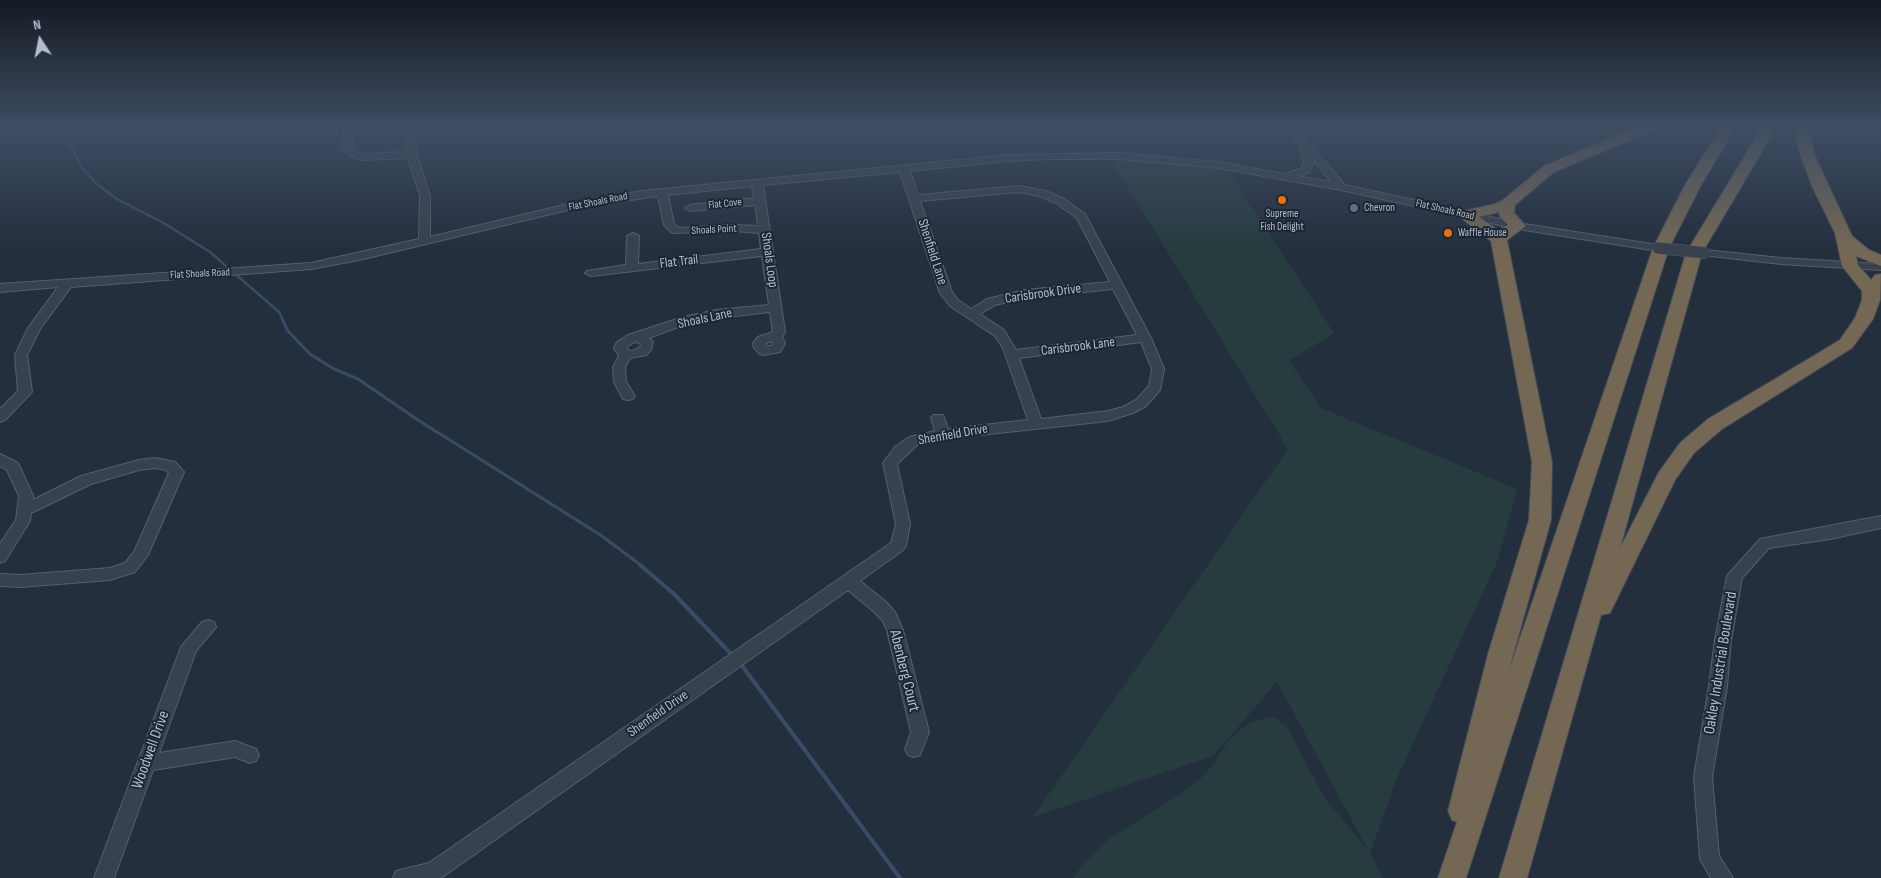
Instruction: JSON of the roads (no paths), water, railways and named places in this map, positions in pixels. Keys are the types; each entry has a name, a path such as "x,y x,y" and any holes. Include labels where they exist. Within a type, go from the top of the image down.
{"highway":[{"path":"1466,215 1500,208 1554,167"},
{"path":"1452,878 1660,248 1704,167"},
{"path":"1513,878 1694,253 1745,167"},
{"path":"1580,651 1666,477 1687,448 1715,424 1846,344 1864,319 1876,284 1850,266 1845,239 1827,203 1812,167"},
{"path":"1499,239 1508,230 1518,226 1506,214 1508,203"},
{"path":"1445,878 1500,654 1540,520 1542,462 1499,239 1466,215"},
{"path":"1845,239 1863,253 1881,261"}],"street":[{"path":"416,167 425,196 424,242"},
{"name":"Flat Shoals Road","path":"0,288 311,266 359,258 572,206 662,192 759,192 914,167"},
{"name":"Flat Shoals Road","path":"1228,167 1341,187 1518,226 1627,244 1747,258 1881,267"},
{"path":"1283,176 1305,171 1307,167"},
{"path":"1323,167 1341,187"},
{"name":"Shenfield Lane","path":"904,168 946,293 954,303 1000,333 1011,355 1036,423"},
{"name":"Shenfield Drive","path":"403,878 433,872 898,546 903,524 890,463 900,451 914,440 943,434 1108,416 1128,410 1141,403 1155,387 1158,369 1145,338 1081,216 1060,201 1042,193 1019,189 915,198"},
{"name":"Shoals Point","path":"662,192 669,225 676,231 734,228 764,230"},
{"name":"Flat Cove","path":"690,208 759,192"},
{"name":"Shoals Loop","path":"759,192 779,332 776,338"},
{"path":"632,268 633,236"},
{"name":"Flat Trail","path":"591,273 768,252"},
{"path":"0,417 25,392 21,355 34,328 68,282"},
{"name":"Carisbrook Drive","path":"972,314 991,302 1025,294 1117,285"},
{"name":"Shoals Lane","path":"628,396 620,382 618,367 626,355 638,354 647,348 644,340 637,338 683,321 717,314 775,308"},
{"name":"Carisbrook Lane","path":"1011,355 1145,338"},
{"path":"938,418 943,434"},
{"path":"0,460 13,467 26,496 23,522 0,556"},
{"path":"0,580 20,581 110,574 130,568 140,555 177,472 170,466 155,463 139,465 86,480 25,510"},
{"name":"Oakley Industrial Boulevard","path":"1723,878 1710,859 1704,777 1723,640 1735,576 1765,543 1830,533 1881,522"},
{"name":"Abenberg Court","path":"848,581 879,606 889,617 895,630 920,732 914,749"},
{"name":"Woodwell Drive","path":"104,878 189,647 208,627"},
{"path":"146,763 235,749 250,756"}],"waterway":[{"path":"82,167 97,184 117,199 162,222 210,252 279,312 283,320"},
{"path":"282,319 288,331 310,354 334,369 358,379 418,420 602,536 642,566"},
{"path":"640,565 674,594 734,657"},
{"path":"740,663 900,878"}],"place":[{"name":"Supreme Fish Delight","path":"1282,200"},
{"name":"Chevron","path":"1354,208"},
{"name":"Waffle House","path":"1448,233"}]}
